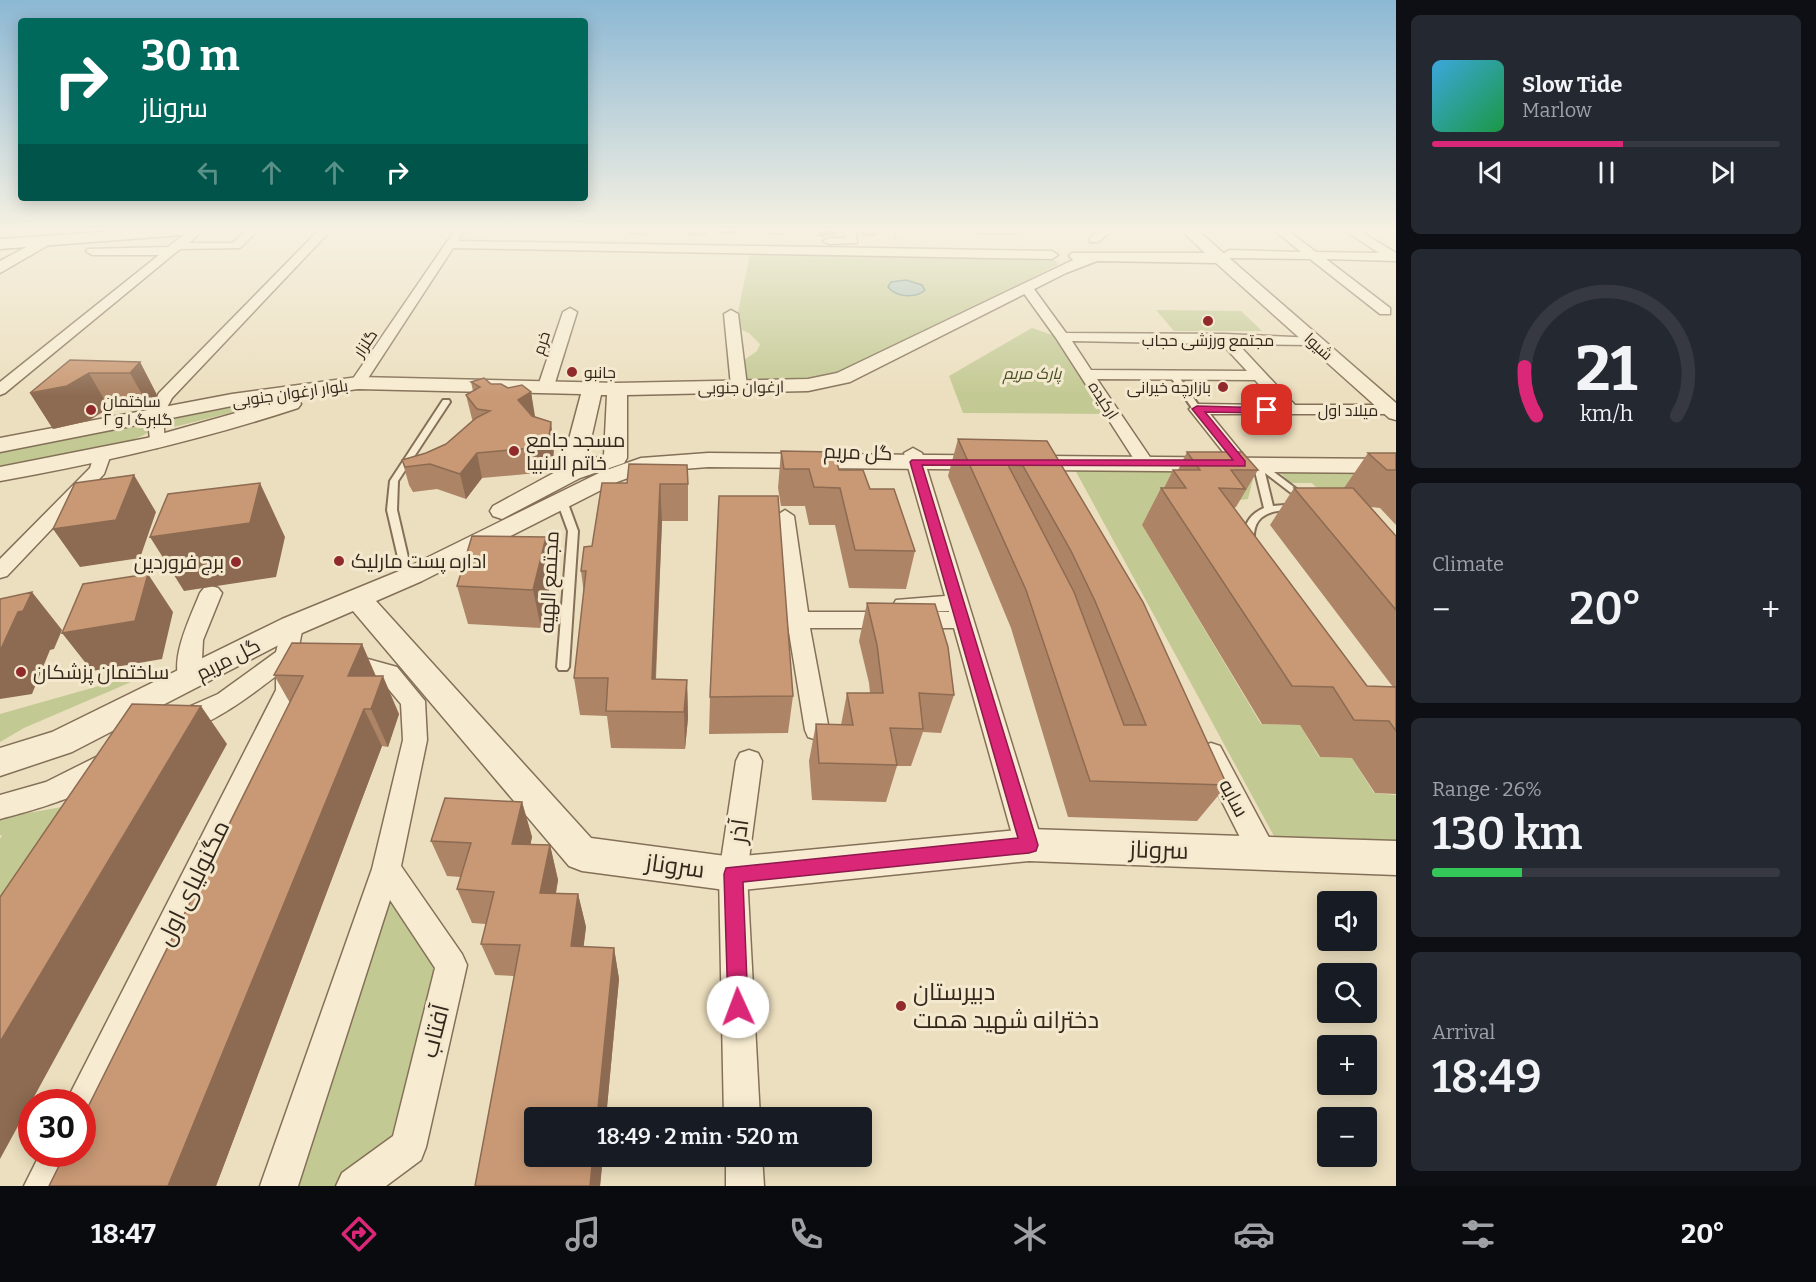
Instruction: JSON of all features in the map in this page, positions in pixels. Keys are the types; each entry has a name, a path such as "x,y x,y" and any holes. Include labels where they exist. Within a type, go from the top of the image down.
{"street":[{"path":"0,390 128,285"},
{"path":"157,443 155,415 165,396 272,285"},
{"name":"گلزار","path":"358,383 423,285"},
{"name":"ارغوان جنوبی","path":"358,383 546,386 592,389 808,386 843,378 1029,285"},
{"name":"شیوا","path":"1258,285 1394,408"},
{"path":"1351,285 1385,311"},
{"name":"ارکیده","path":"1026,288 1062,337 1143,460"},
{"name":"شیوا","path":"1264,291 1312,341 1394,408"},
{"name":"خرم","path":"546,386 570,312"},
{"path":"731,314 739,386"},
{"path":"1062,337 1312,341"},
{"path":"1224,338 1291,410"},
{"path":"1087,374 1172,373 1260,376"},
{"name":"بلوار ارغوان جنوبی","path":"0,445 232,400 358,383"},
{"name":"بلوار ارغوان جنوبی","path":"0,474 101,457 220,428 358,383"},
{"path":"572,472 592,389"},
{"path":"615,458 617,389"},
{"name":"میلاد اول","path":"1197,409 1394,408"},
{"path":"1197,409 1247,460"},
{"name":"گل مریم","path":"356,597 405,566 572,472 615,458 665,446 914,458"},
{"path":"0,571 98,470 101,457"},
{"path":"914,458 1029,845"},
{"name":"گل مریم","path":"0,762 61,743 292,626 356,597 413,575 609,477 641,465 665,462 914,458 1396,462"},
{"path":"1057,459 1070,484"},
{"name":"گل مریم","path":"1247,460 1396,466"},
{"path":"785,516 817,730"},
{"path":"189,679 192,640 211,593"},
{"name":"سروناز","path":"356,597 582,854 733,874 1029,845 1396,858"},
{"path":"798,615 960,612"},
{"name":"مگنولیای اول","path":"90,1089 305,658 292,626"},
{"path":"160,730 226,701 305,658 354,663 389,673 413,701 415,740 386,869 279,1186"},
{"name":"سایه","path":"1203,738 1263,854"},
{"path":"0,807 48,793 97,769 125,749"},
{"name":"آذر","path":"742,1107 733,874 749,761"},
{"path":"71,809 97,769"},
{"name":"آفتاب","path":"355,1186 408,1147 451,965 386,869"},
{"path":"43,1186 52,1167"},
{"path":"744,1167 745,1186"}],"lane":[{"path":"1172,373 1197,409"},
{"path":"405,566 392,510 394,481 446,402"},
{"path":"1247,460 1311,507 1269,508 1258,513 1252,521 1248,536 1250,548 1257,558"},
{"path":"1247,460 1269,508"},
{"name":"مجتمع الهیه","path":"561,501 573,531 563,667"}],"green space":[{"path":"744,285 1018,285 827,379 738,382 740,363 757,351 760,344 749,333 735,327"},
{"name":"مجتمع ورزشی حجاب","path":"1156,310 1241,311 1262,331 1174,331"},
{"name":"پارک مریم","path":"1032,328 1061,338 1111,414 963,413 949,376"},
{"path":"281,398 270,403 170,428 168,425 172,419"},
{"path":"144,421 150,423 152,428 144,435 128,442 0,468 0,450"},
{"path":"1074,468 1247,470 1253,479 1248,499 1232,501 1166,525 1142,525 1261,724 1300,725 1319,757 1352,758 1374,793 1396,795 1396,840 1275,838"},
{"path":"1279,471 1396,472 1334,507 1312,483 1290,483"},
{"path":"166,667 24,728 0,742 0,714"},
{"path":"62,807 0,898 0,839 2,835 0,835 0,818"},
{"path":"387,904 401,905 428,945 434,971 389,1146 339,1186 295,1186"}],"water":[{"path":"922,285 925,290 916,295 906,296 888,287"}],"building":[{"path":"70,360 140,362 130,373 89,373 67,386 30,393"},
{"path":"484,378 491,384 501,384 508,388 522,385 531,392 518,400 532,416 551,422 549,437 533,448 477,453 460,474 430,464 405,467 402,460 446,444 476,418 490,411 477,409 466,395 480,387 471,382"},
{"path":"958,439 1047,441 1143,602 1227,785 1090,781 1026,590","holes":["1008,465 1023,466 1071,551 1095,601 1146,725 1124,725 1074,592"]},
{"path":"781,451 834,452 839,470 863,470 870,489 894,489 915,551 855,550 840,488 814,487 809,469 784,469"},
{"path":"1187,452 1242,452 1258,470 1231,470 1245,489 1219,488 1367,686 1396,687 1396,731 1389,721 1354,720 1333,687 1292,686 1161,488 1186,488 1173,470 1200,470"},
{"path":"1368,453 1396,453 1396,470 1387,470"},
{"path":"629,464 687,465 688,484 660,484 652,679 687,680 684,712 606,711 608,678 574,678 586,571 581,571 584,547 592,546 602,483 627,483"},
{"path":"134,475 116,520 53,529 75,483"},
{"path":"260,483 250,523 150,537 168,494"},
{"path":"1294,488 1353,488 1396,536 1396,610"},
{"path":"719,496 778,496 793,696 710,697"},
{"path":"472,536 546,537 533,590 457,586"},
{"path":"148,574 135,621 62,633 83,584"},
{"path":"32,592 23,611 18,612 0,651 0,599"},
{"path":"867,603 935,604 948,647 954,695 919,693 923,729 890,728 897,765 819,763 816,724 853,725 847,693 883,693 877,645"},
{"path":"292,643 362,644 348,676 383,676 371,709 364,709 168,1186 49,1186 58,1167 96,1167 96,1091 303,676 274,675"},
{"path":"132,704 201,706 0,1042 0,897"},
{"path":"445,798 522,802 512,844 550,845 540,893 578,894 571,946 614,948 598,1107 524,1107 524,1167 592,1167 590,1186 475,1186 520,945 481,944 494,892 457,889 471,843 431,841"}],"place":[{"name":"مجتمع ورزشی حجاب","path":"1208,321"},
{"name":"جانبو","path":"572,372"},
{"name":"بازارچه خیرانی","path":"1223,387"},
{"name":"ساختمان گلبرگ ۱ و ۲","path":"91,410"},
{"name":"مسجد جامع خاتم الانبیا","path":"514,451"},
{"name":"اداره پست مارلیک","path":"339,561"},
{"name":"برج فروردین","path":"236,562"},
{"name":"ساختمان پزشکان","path":"21,672"},
{"name":"دبیرستان دخترانه شهید همت","path":"901,1006"}],"route":[{"path":"738,1007 733,874 1029,845 916,462 1241,463 1197,409 1267,410"}]}
